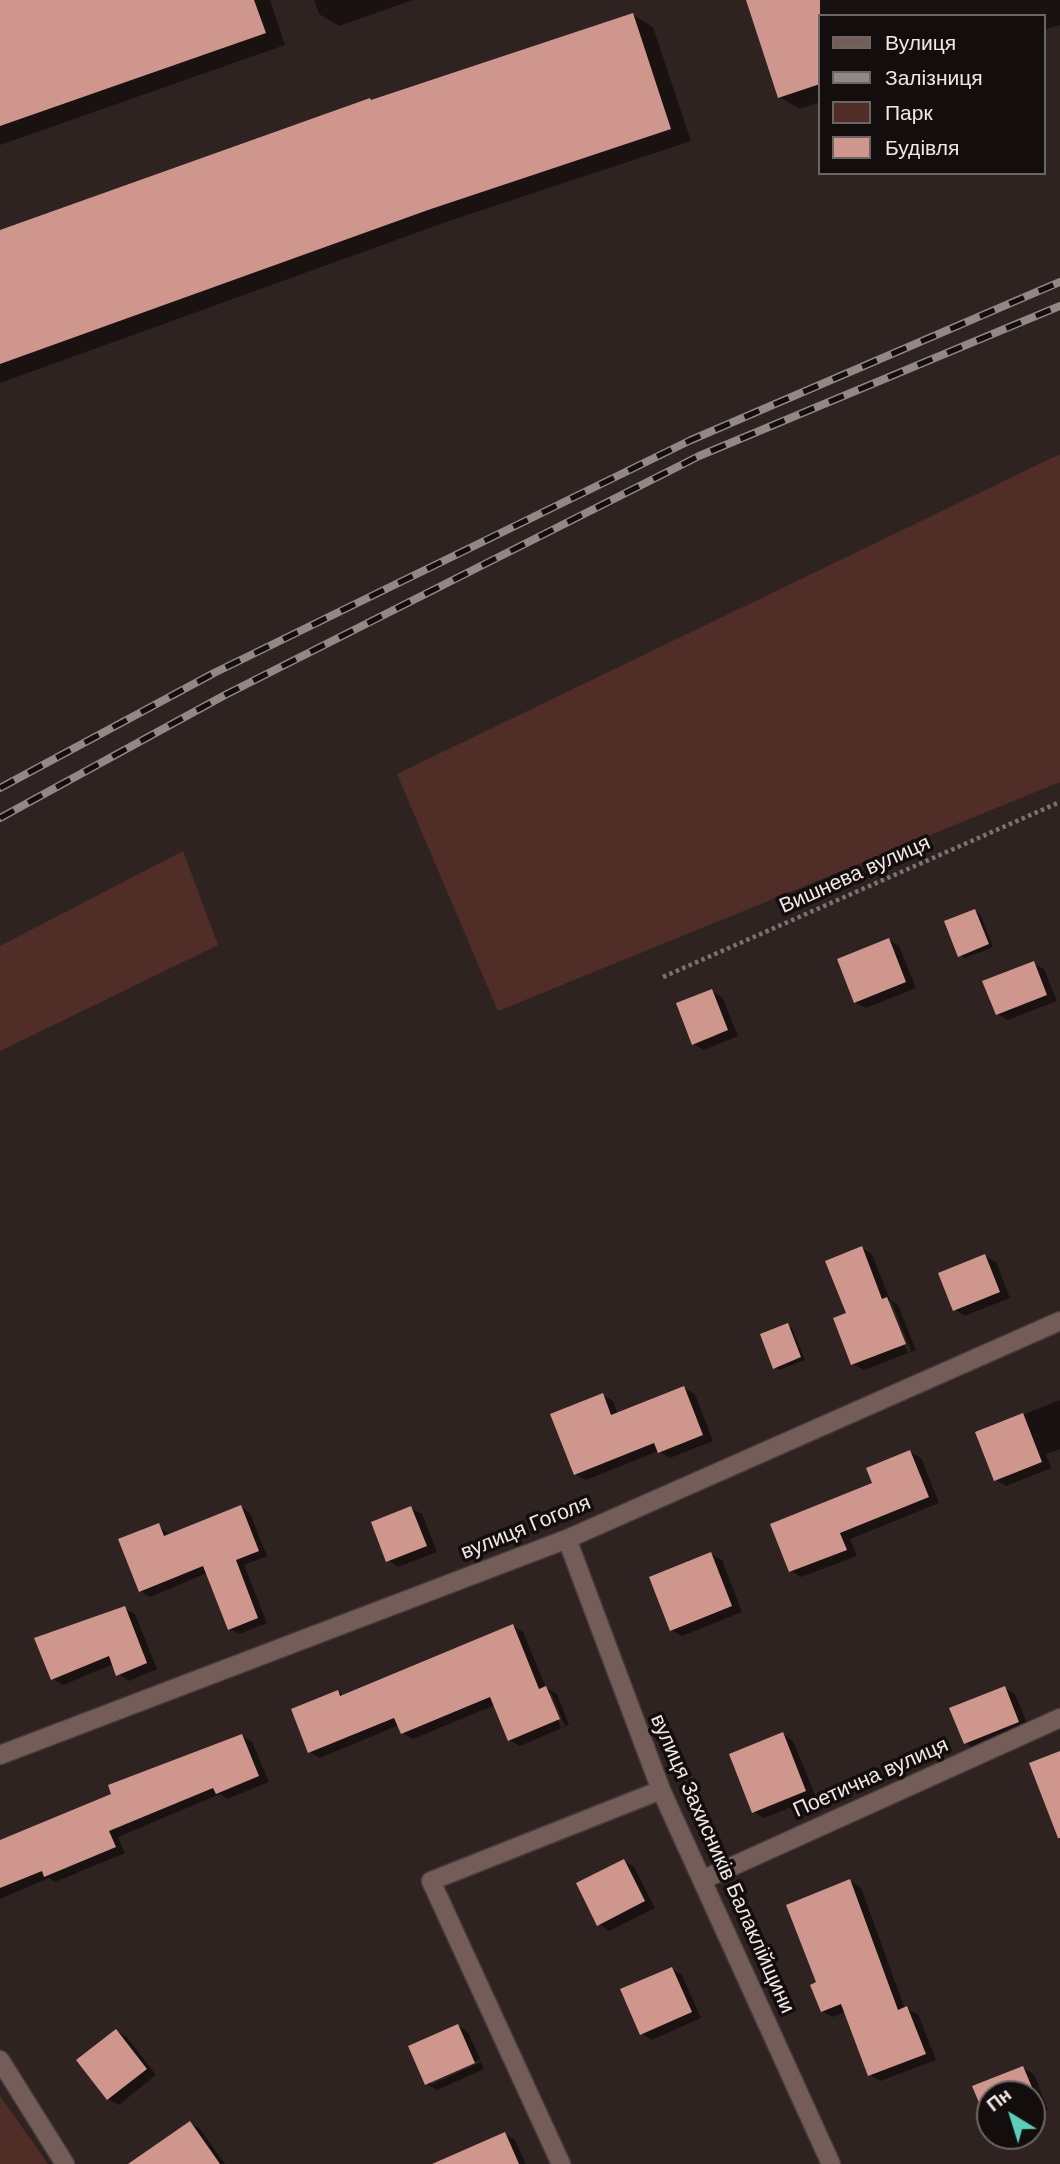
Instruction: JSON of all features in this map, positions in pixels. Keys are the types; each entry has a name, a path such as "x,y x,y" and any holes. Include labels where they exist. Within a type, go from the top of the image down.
{"street":[{"name":"вулиця Гоголя","path":"0,1755 567,1539 1060,1321"},
{"name":"вулиця Захисників Балаклійщини","path":"567,1539 660,1790 831,2164"},
{"name":"Поетична вулиця","path":"702,1880 1060,1718"},
{"path":"561,2164 431,1881 660,1790"},
{"path":"0,2060 65,2164"}],"path":[{"name":"Вишнева вулиця","path":"663,977 1060,802"}],"green space":[{"path":"1060,454 1060,782 498,1011 397,774"},
{"path":"183,851 218,945 0,1051 0,946"},
{"path":"0,2096 48,2164 0,2164"}],"building":[{"path":"0,0 254,0 266,33 0,126"},
{"path":"746,0 820,0 818,85 778,98"},
{"path":"633,13 671,129 428,210 0,364 0,230 370,98 371,100"},
{"path":"975,909 989,944 958,957 944,921"},
{"path":"889,938 906,982 854,1003 837,959"},
{"path":"1034,961 1047,995 996,1015 982,981"},
{"path":"712,989 728,1030 692,1045 676,1003"},
{"path":"862,1246 882,1299 887,1297 906,1344 851,1365 833,1318 846,1313 825,1261"},
{"path":"985,1254 1000,1292 953,1311 938,1273"},
{"path":"788,1323 801,1357 773,1369 760,1334"},
{"path":"684,1386 703,1435 658,1453 654,1443 574,1475 550,1414 603,1393 611,1415"},
{"path":"1023,1413 1042,1462 994,1481 975,1432"},
{"path":"910,1450 929,1497 840,1533 847,1550 789,1572 770,1524 872,1483 866,1468"},
{"path":"241,1505 259,1551 236,1560 258,1618 228,1630 203,1566 139,1592 118,1539 159,1523 164,1536"},
{"path":"411,1506 427,1546 386,1562 371,1522"},
{"path":"711,1552 732,1606 670,1631 649,1577"},
{"path":"125,1606 147,1663 116,1676 109,1656 51,1680 34,1638"},
{"path":"513,1624 539,1689 546,1686 560,1719 508,1741 490,1697 401,1734 394,1718 308,1753 291,1709 338,1690 340,1696"},
{"path":"1005,1686 1019,1722 964,1744 949,1708"},
{"path":"783,1732 806,1791 752,1813 729,1754"},
{"path":"242,1734 259,1776 216,1794 213,1788 109,1831 116,1847 44,1877 42,1871 0,1888 0,1840 111,1794 108,1785"},
{"path":"1060,1751 1060,1838 1058,1838 1029,1763"},
{"path":"624,1859 645,1901 597,1926 576,1883"},
{"path":"850,1879 898,2010 907,2006 926,2054 868,2076 841,2004 821,2012 810,1985 816,1982 786,1905"},
{"path":"672,1967 692,2012 640,2035 620,1989"},
{"path":"458,2024 475,2063 425,2085 408,2046"},
{"path":"116,2029 147,2069 107,2100 76,2060"},
{"path":"1023,2066 1029,2080 987,2080"},
{"path":"190,2121 220,2164 128,2164"},
{"path":"505,2132 519,2164 432,2164"}],"railway":[{"path":"0,788 214,673 691,440 1060,282"},
{"path":"0,818 225,695 699,456 1060,306"}]}
